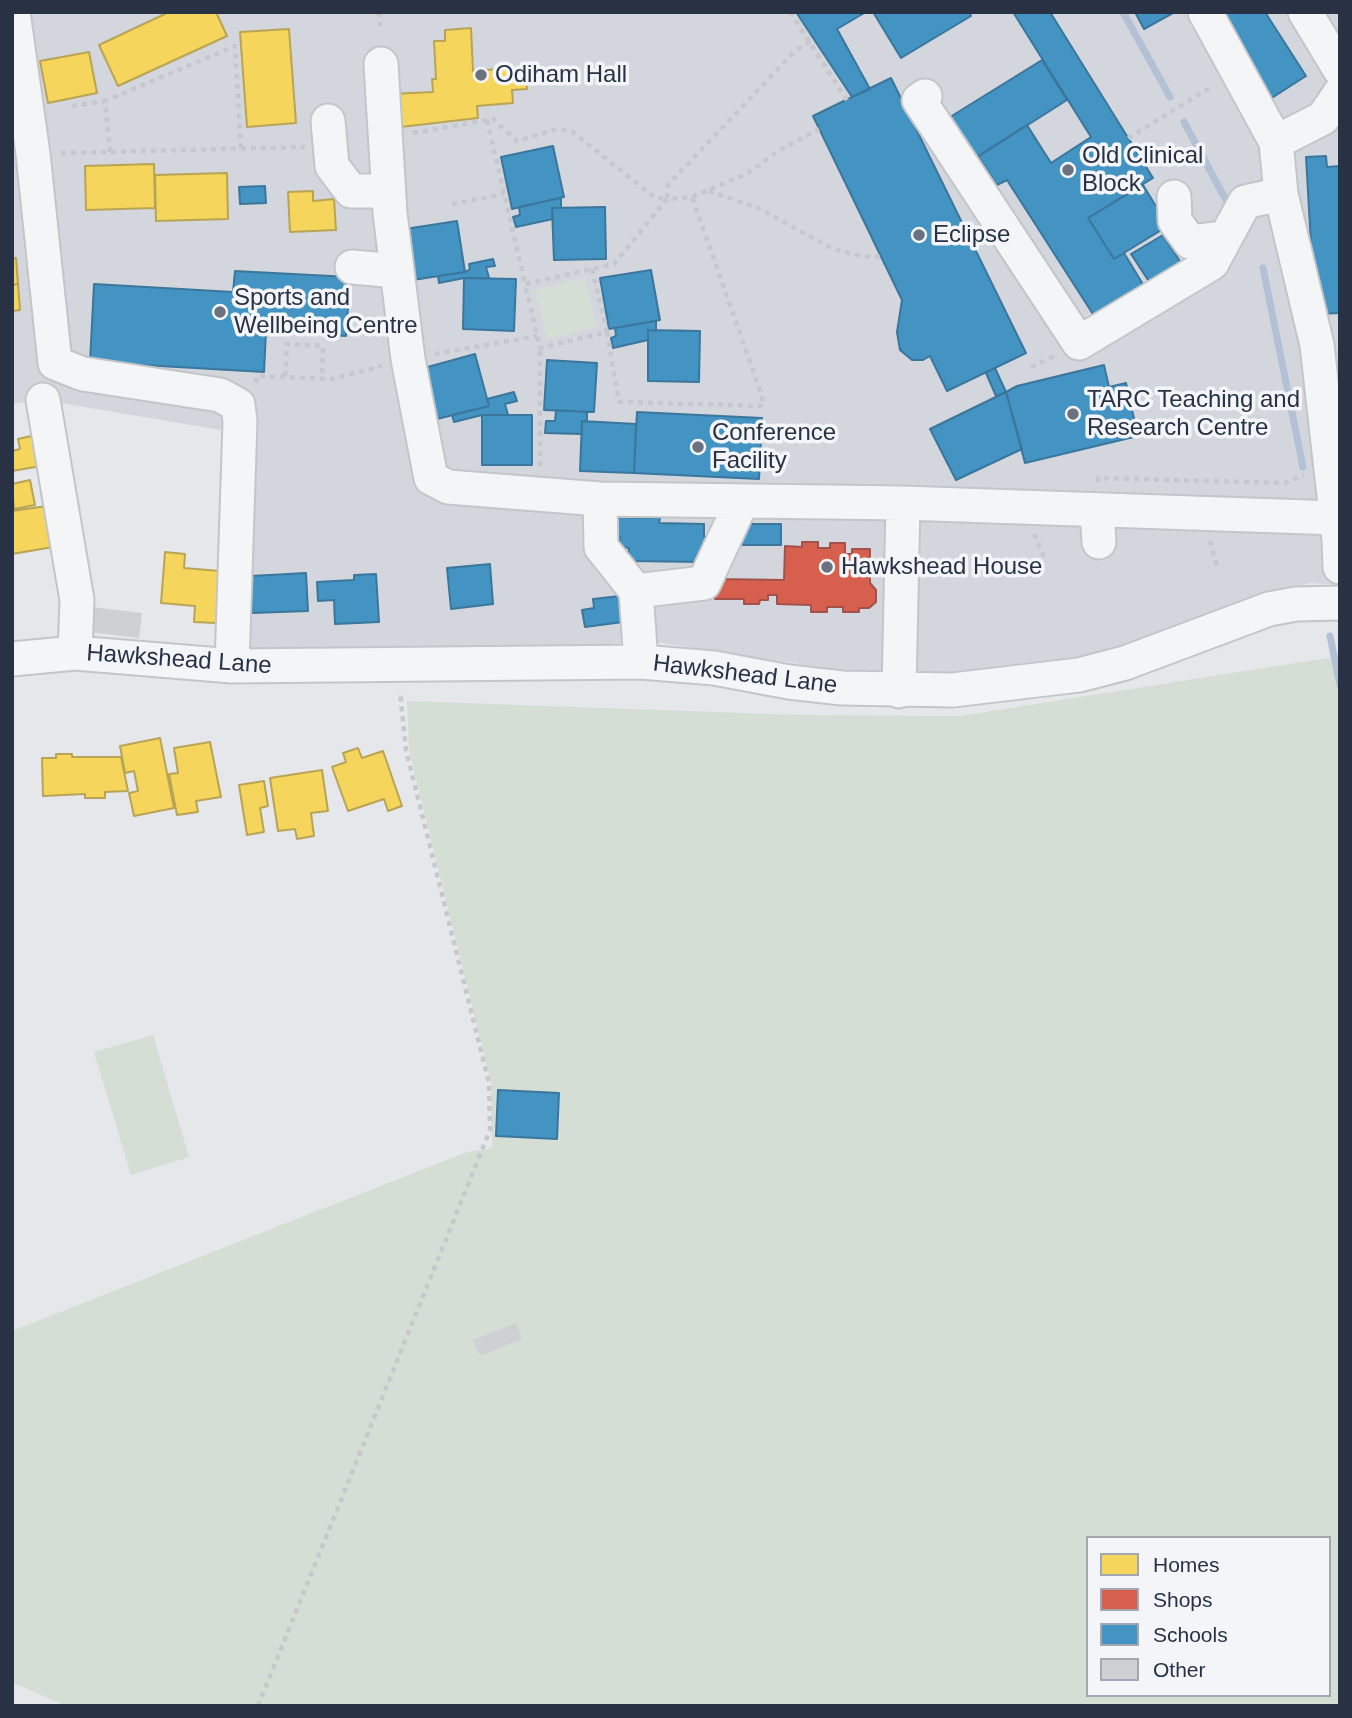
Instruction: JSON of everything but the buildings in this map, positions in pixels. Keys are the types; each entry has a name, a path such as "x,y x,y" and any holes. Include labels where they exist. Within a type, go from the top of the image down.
{"street":[{"path":"13,12 33,154 55,363 82,374 220,395 238,405 240,421 232,666"},
{"path":"1205,12 1276,142 1281,194 1317,345 1331,385 1330,463 1337,507 1340,567"},
{"path":"1321,24 1340,70"},
{"path":"381,64 384,138 396,204 397,271 408,359 432,478 448,486 600,499 903,503 1098,513 1337,507"},
{"path":"1276,142 1323,118 1340,93"},
{"path":"925,96 919,100 1079,342 1212,263 1245,202 1281,194"},
{"path":"329,134 332,166 351,191 396,204"},
{"path":"1174,197 1175,220 1190,242 1225,238"},
{"path":"352,267 397,271"},
{"path":"43,400 77,600 75,653"},
{"path":"600,499 601,547 636,591 641,662"},
{"path":"636,591 704,583 742,501"},
{"path":"899,691 903,503"},
{"name":"Hawkshead Lane","path":"12,659 75,653 232,666 641,662 714,668 789,682 842,688 953,690 1079,675 1125,663 1269,609 1296,604 1340,603"}],"path":[{"path":"379,12 380,26"},
{"path":"789,12 812,41 847,100"},
{"path":"525,284 614,264 667,199 668,185 795,51 812,41"},
{"path":"72,106 105,101 235,46 241,149"},
{"path":"1128,138 1238,71"},
{"path":"105,101 110,152"},
{"path":"384,138 494,119 517,141 558,129 573,132 654,197 667,199 692,197 746,174 780,150 819,129"},
{"path":"487,120 540,348 540,493"},
{"path":"33,154 241,149 329,134"},
{"path":"709,191 758,208 833,249 860,256 881,257"},
{"path":"452,204 505,194"},
{"path":"592,268 619,402 763,406 762,396 692,197"},
{"path":"540,348 607,332"},
{"path":"257,376 332,379 408,359 537,335"},
{"path":"285,376 287,344 299,344 323,346 322,378"},
{"path":"1098,513 1098,478 1285,483 1330,463"},
{"path":"258,1706 490,1130 489,1083 406,750 398,665"}],"shaded area":[{"path":"12,12 1340,12 1340,585 1309,583 1105,654 946,676 826,668 654,642 516,648 221,652 232,432 43,400 12,404"},
{"path":"585,278 597,327 547,339 535,290"},
{"path":"1340,658 1340,1706 66,1706 12,1682 12,1331 467,1152 492,1148 491,1083 409,750 407,701 800,715 960,716"},
{"path":"153,1035 189,1157 131,1175 94,1052"}],"waterway":[{"path":"1123,12 1170,97"},
{"path":"1184,122 1227,202"},
{"path":"1263,268 1303,467"},
{"path":"1330,636 1340,685"}],"place":[{"name":"Odiham Hall","path":"481,75"},
{"name":"Old Clinical Block","path":"1068,170"},
{"name":"Eclipse","path":"919,235"},
{"name":"Sports and Wellbeing Centre","path":"220,312"},
{"name":"TARC Teaching and Research Centre","path":"1073,414"},
{"name":"Conference Facility","path":"698,447"},
{"name":"Hawkshead House","path":"827,567"}]}
